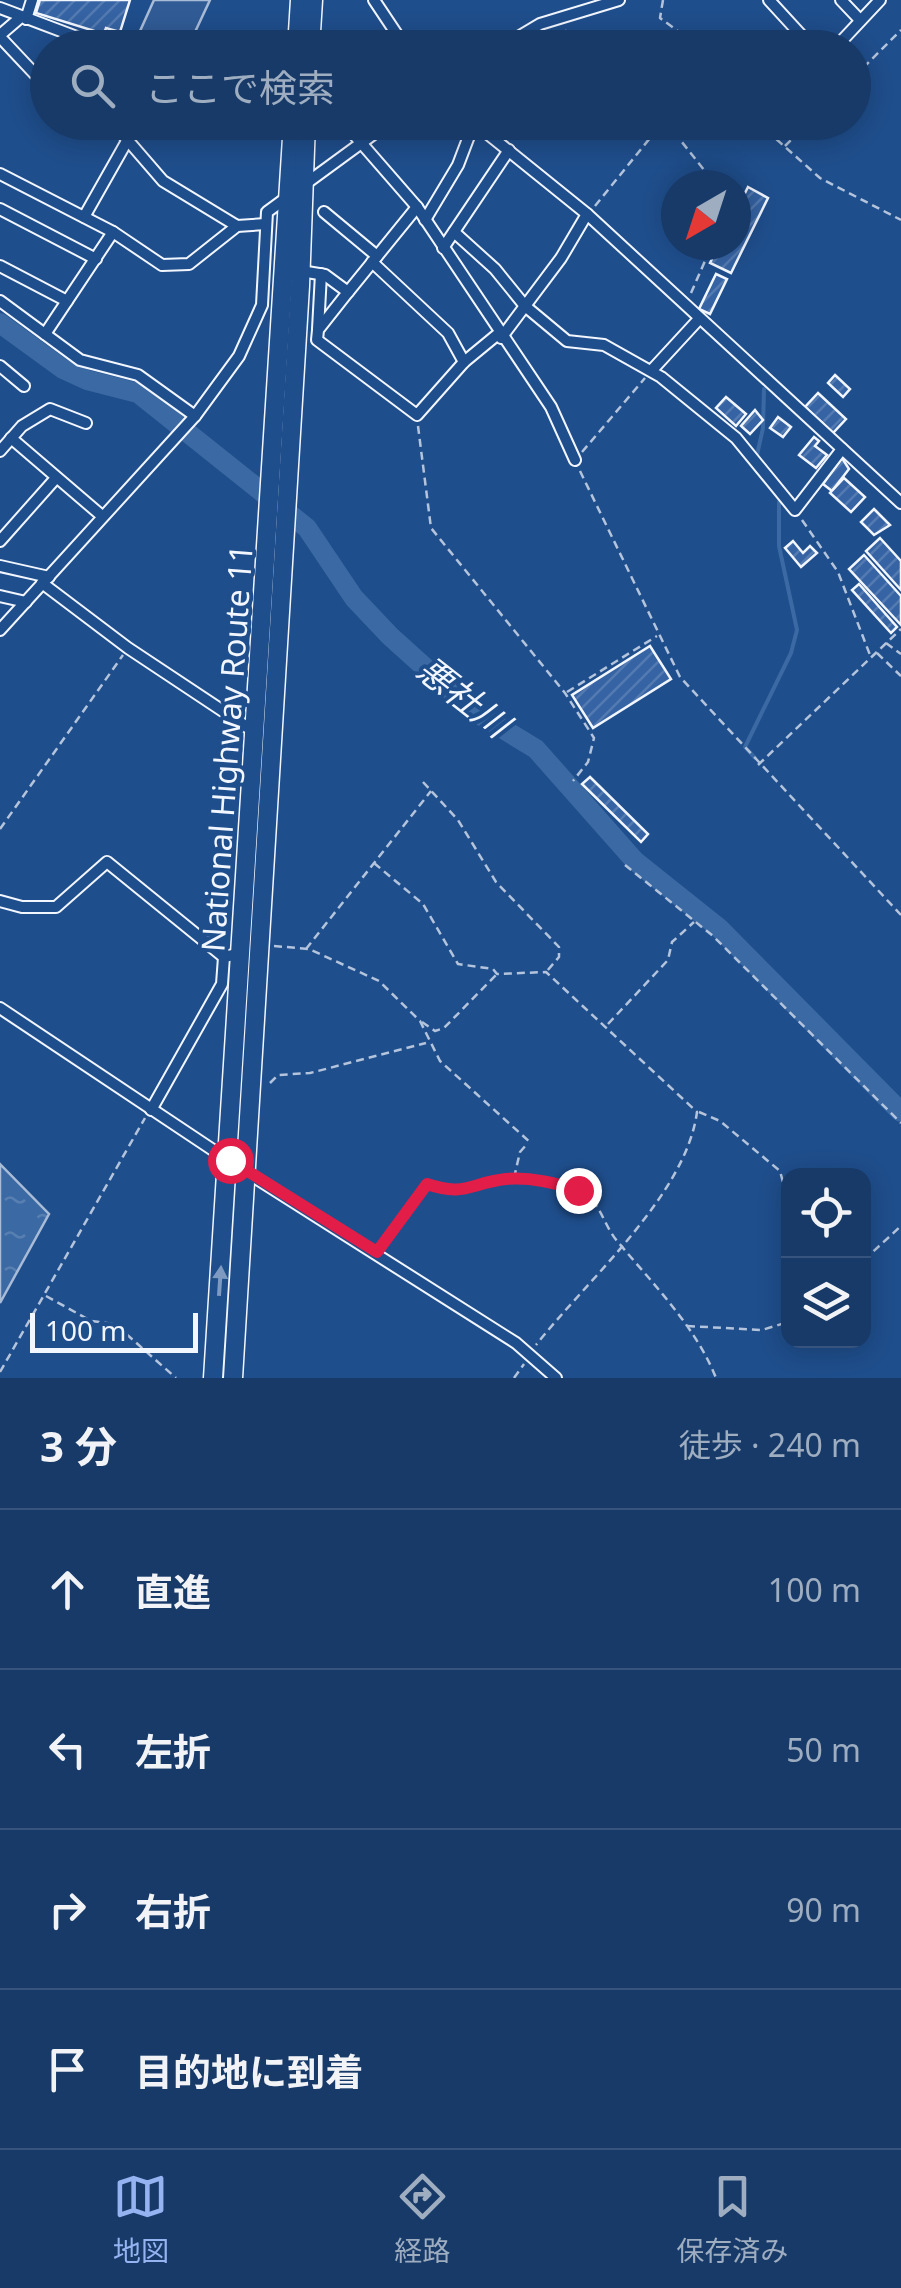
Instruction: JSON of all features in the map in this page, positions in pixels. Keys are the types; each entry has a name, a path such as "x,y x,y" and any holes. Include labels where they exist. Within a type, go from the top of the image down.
{"highway":[{"path":"298,30 300,0"},
{"path":"311,30 313,0"},
{"name":"National Highway Route 11","path":"279,493 300,271 294,140"},
{"name":"National Highway Route 11","path":"233,1378 242,952 264,738 296,190 303,140"},
{"name":"National Highway Route 11","path":"214,1378 237,1165"}],"street":[{"path":"30,68 0,36 24,18 32,0"},
{"path":"374,0 394,30"},
{"path":"535,30 560,17 619,0"},
{"path":"769,0 796,30"},
{"path":"841,0 860,20"},
{"path":"851,30 880,0"},
{"path":"0,8 57,30"},
{"path":"0,630 192,420 239,356 262,305 266,224 272,204 368,140"},
{"path":"425,220 467,140"},
{"path":"497,140 587,214 901,502"},
{"path":"84,216 127,141 163,180 237,226"},
{"path":"365,142 416,207 499,336 551,407 575,460"},
{"path":"443,248 510,150"},
{"path":"0,174 113,232 162,265 176,268 237,226 266,224"},
{"path":"318,330 416,207"},
{"path":"0,209 96,259"},
{"path":"324,212 448,333 464,362"},
{"path":"321,274 317,340 417,414 464,362 499,336 525,306 587,214"},
{"path":"45,334 113,232"},
{"path":"454,232 495,269 525,306 568,340 604,345 652,370 736,438 794,510 842,449"},
{"path":"0,266 67,301"},
{"path":"300,271 321,274 348,292"},
{"path":"0,301 91,366 138,376 192,420"},
{"path":"652,370 699,320"},
{"path":"0,366 24,386"},
{"path":"0,451 50,409 86,423"},
{"path":"11,438 102,516"},
{"path":"0,542 56,478"},
{"path":"0,566 46,580 128,648 264,738"},
{"path":"0,596 26,602"},
{"path":"0,901 22,907 56,907 107,862 242,952 151,1110"},
{"path":"0,1008 529,1353 556,1378"}],"path":[{"path":"662,0 660,18 676,30"},
{"path":"560,17 566,30"},
{"path":"871,60 901,30"},
{"path":"587,214 649,140"},
{"path":"679,140 704,170"},
{"path":"776,140 820,178 901,220"},
{"path":"784,147 791,140"},
{"path":"686,304 705,260"},
{"path":"652,370 575,460 680,677 901,915"},
{"path":"417,414 432,528 565,693 595,743 588,762 573,781"},
{"path":"794,510 838,572 870,656"},
{"path":"758,765 901,629"},
{"path":"565,693 659,635"},
{"path":"886,643 901,654"},
{"path":"0,829 128,648"},
{"path":"877,652 901,676"},
{"path":"423,782 475,845 496,882 558,947 559,957 546,972"},
{"path":"305,950 432,791"},
{"path":"374,863 423,904 453,960 497,974 546,972 696,1112 720,1120 781,1174"},
{"path":"626,865 695,920 901,1123"},
{"path":"607,1026 668,960 672,942 695,920"},
{"path":"242,952 305,950 379,982 420,1022 435,1031 444,1028 497,974"},
{"path":"420,1022 440,1060 530,1143 520,1152 514,1179"},
{"path":"270,1083 278,1075 310,1074 428,1043"},
{"path":"0,1372 46,1296 88,1212 151,1110"},
{"path":"514,1378 582,1286 621,1246 673,1180 694,1130 696,1112"},
{"path":"377,1252 427,1184 451,1192 514,1179 552,1181 586,1194 621,1246 708,1354 716,1378"},
{"path":"866,1258 901,1226"},
{"path":"46,1296 91,1320 115,1324 176,1378"},
{"path":"686,1326 762,1330 781,1324"}],"shaded area":[{"path":"154,0 210,0 196,30 140,30"}],"water":[{"path":"0,1164 49,1214 0,1303"}],"building":[{"path":"40,0 130,0 121,30 91,30 36,13"},
{"path":"751,189 768,198 751,232"},
{"path":"712,260 737,260 731,273 710,263"},
{"path":"716,274 727,279 710,314 699,309"},
{"path":"835,375 850,389 843,397 828,383"},
{"path":"818,393 846,419 833,433 805,407"},
{"path":"726,397 746,414 736,426 716,408"},
{"path":"755,410 763,420 750,434 741,426"},
{"path":"778,417 791,427 783,437 770,428"},
{"path":"814,437 819,441 815,446 827,455 816,468 799,455"},
{"path":"842,458 849,469 832,491 823,484"},
{"path":"844,478 865,497 851,512 830,493"},
{"path":"874,509 890,525 874,535 861,522"},
{"path":"880,538 901,561 901,590 866,551"},
{"path":"793,541 803,553 810,546 817,553 801,567 785,548"},
{"path":"864,555 901,596 901,625 849,569"},
{"path":"859,584 897,627 891,633 852,590"},
{"path":"650,646 671,679 593,728 572,695"},
{"path":"590,777 648,834 641,842 582,784"}],"waterway":[{"name":"悪社川","path":"0,323 63,369 87,380 138,393 307,528 354,598 390,636 472,710 536,749 635,861 719,928 901,1112"},
{"path":"757,455 763,428 764,389"},
{"path":"755,758 745,747 791,653 797,630 779,546 779,502"}],"route":[{"path":"230,1160 377,1252 427,1184 451,1192 514,1179 552,1181 578,1190"}]}
